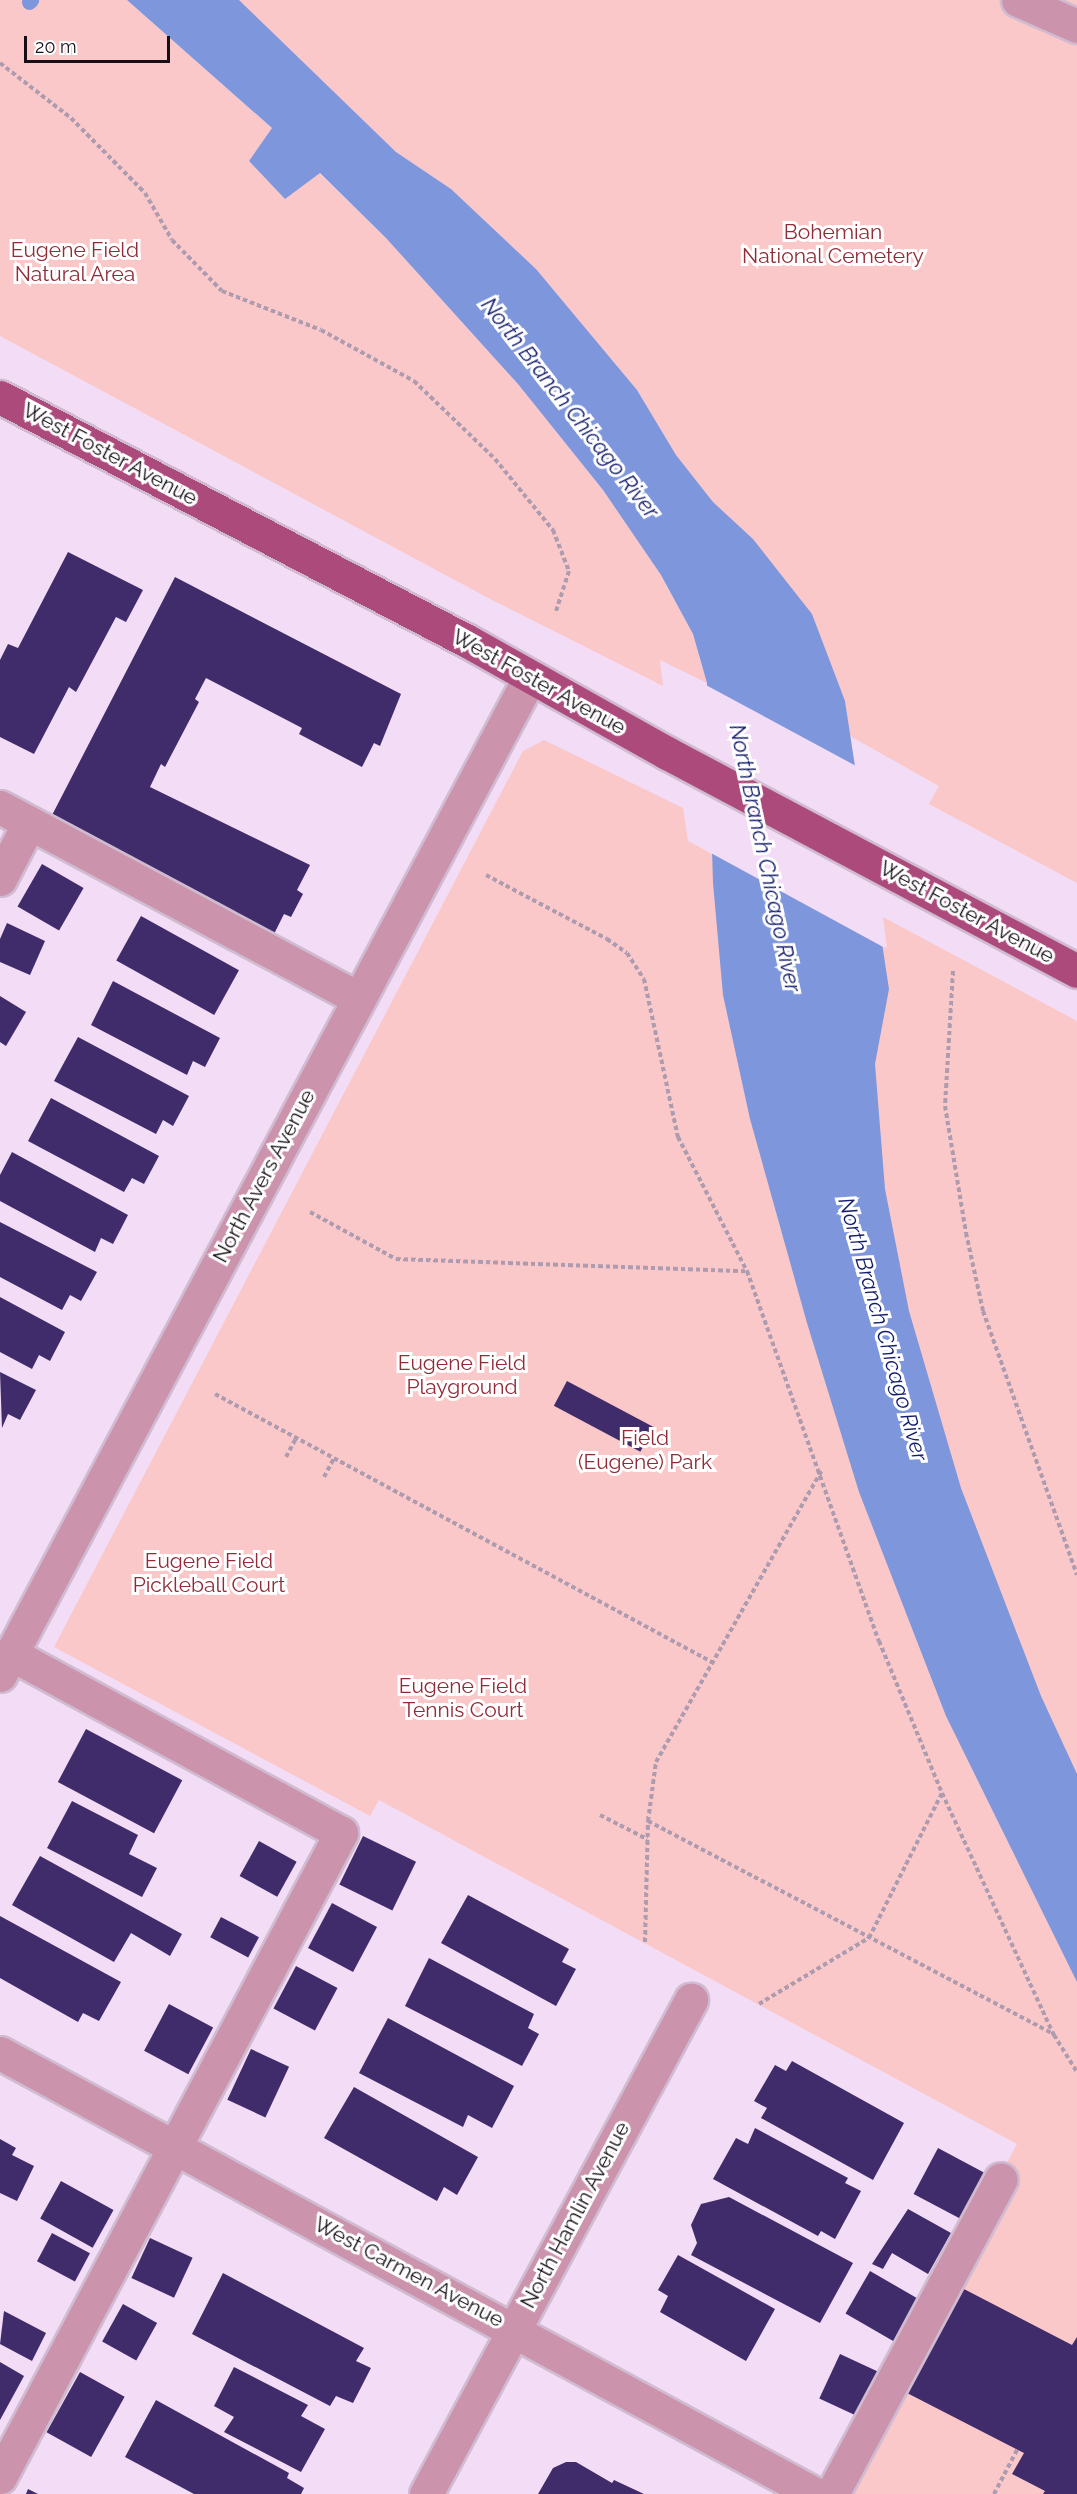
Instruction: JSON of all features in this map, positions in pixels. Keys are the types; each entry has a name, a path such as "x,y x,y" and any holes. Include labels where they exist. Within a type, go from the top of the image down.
{"main road":[{"name":"West Foster Avenue","path":"0,397 530,677 666,753 1077,971"}],"street":[{"path":"1018,0 1077,26"},
{"name":"North Avers Avenue","path":"6,1665 530,677"},
{"path":"0,807 358,998"},
{"path":"0,879 29,823"},
{"path":"0,2477 342,1833 6,1665"},
{"name":"North Hamlin Avenue","path":"426,2494 691,2000"},
{"name":"West Carmen Avenue","path":"0,2053 514,2328 816,2494"},
{"path":"832,2494 1002,2179"}],"path":[{"path":"0,63 71,118 145,193 172,240 222,291 321,330 414,381 495,459 553,530 569,571 555,614"},
{"path":"486,875 607,939 627,953 644,979 678,1137 747,1271 821,1470 879,1641 942,1793 1054,2035 1077,2072"},
{"path":"953,971 945,1106 966,1233 983,1311 1077,1575"},
{"path":"310,1212 396,1259 747,1271"},
{"path":"215,1394 711,1662"},
{"path":"285,1457 296,1437"},
{"path":"324,1477 334,1458"},
{"path":"645,1942 648,1821 656,1762 821,1470"},
{"path":"759,2004 869,1938 942,1793"},
{"path":"600,1815 647,1839"},
{"path":"648,1821 1054,2035"},
{"path":"994,2494 1017,2450"}],"green space":[{"name":"Eugene Field Natural Area","path":"0,0 127,0 272,128 249,161 285,199 319,173 386,238 518,384 603,490 661,575 693,634 707,683 660,660 663,686 492,600 0,336"},
{"name":"Bohemian National Cemetery","path":"239,0 1077,0 1077,883 929,804 939,786 850,736 845,701 753,539 713,502 676,455 637,390 536,269 451,189 396,152"},
{"name":"Field (Eugene) Park","path":"544,740 683,808 688,841 887,948 883,917 1077,1021 1077,2494 832,2494 1017,2144 379,1800 370,1816 54,1647 523,751"}],"water":[{"name":"North Branch Chicago River","path":"127,0 239,0 396,152 451,189 536,269 637,390 676,455 713,502 753,539 812,614 845,701 889,989 875,1064 885,1189 909,1311 961,1488 1041,1696 1077,1774 1077,1982 946,1716 859,1492 807,1323 750,1119 723,995 713,883 707,683 693,634 661,575 603,490 518,384 386,238 320,173 285,199 249,161 272,128"}],"pier":[{"path":"704,684 858,767 885,948 709,852"}],"building":[{"path":"68,552 143,590 126,622 116,617 76,692 69,687 34,754 0,737 0,660 8,644 18,648"},
{"path":"175,577 401,694 380,746 374,743 362,767 299,734 302,728 206,678 195,699 199,702 165,767 161,764 150,787 310,865 297,890 303,894 291,917 284,914 273,936 49,821"},
{"path":"42,864 84,888 59,930 18,906"},
{"path":"141,916 239,970 214,1015 116,961"},
{"path":"7,923 45,941 30,975 0,962 0,939"},
{"path":"113,981 220,1038 205,1067 193,1061 187,1075 91,1025"},
{"path":"0,996 26,1012 6,1046 0,1042"},
{"path":"78,1037 189,1096 173,1126 163,1120 156,1134 54,1081"},
{"path":"51,1098 159,1156 144,1184 132,1178 124,1192 28,1141"},
{"path":"12,1152 128,1215 113,1244 101,1238 95,1252 0,1201 0,1175"},
{"path":"0,1222 97,1272 81,1301 70,1295 62,1310 0,1277"},
{"path":"0,1297 65,1332 50,1361 39,1355 32,1369 0,1352"},
{"path":"0,1372 36,1390 20,1420 8,1414 2,1428"},
{"path":"567,1381 654,1427 640,1452 554,1406"},
{"path":"86,1729 182,1780 154,1833 58,1782"},
{"path":"72,1801 138,1835 129,1854 157,1868 142,1897 47,1848"},
{"path":"363,1836 416,1862 392,1910 339,1885"},
{"path":"259,1841 297,1862 277,1897 240,1876"},
{"path":"40,1856 182,1934 170,1956 131,1933 114,1962 12,1905"},
{"path":"468,1895 569,1949 562,1962 576,1969 556,2006 441,1943"},
{"path":"332,1903 377,1927 353,1972 308,1948"},
{"path":"0,1916 121,1982 99,2021 83,2013 78,2022 0,1978"},
{"path":"221,1917 259,1937 248,1957 210,1937"},
{"path":"429,1958 534,2014 528,2028 539,2034 522,2066 405,2006"},
{"path":"296,1966 337,1988 315,2030 273,2008"},
{"path":"169,2004 213,2027 188,2074 144,2051"},
{"path":"388,2018 514,2086 492,2128 468,2115 463,2127 359,2073"},
{"path":"251,2049 289,2067 265,2118 227,2100"},
{"path":"792,2061 904,2123 873,2180 761,2118 767,2108 754,2101 775,2065 786,2071"},
{"path":"354,2087 478,2157 457,2195 444,2187 437,2201 324,2138"},
{"path":"755,2128 848,2178 845,2183 861,2191 835,2239 821,2231 818,2236 713,2179 736,2138 748,2144"},
{"path":"0,2139 16,2148 12,2155 34,2166 17,2201 0,2193"},
{"path":"938,2148 985,2173 960,2219 914,2194"},
{"path":"61,2181 113,2210 93,2248 40,2219"},
{"path":"729,2197 853,2263 820,2323 691,2255 697,2243 691,2225 701,2204"},
{"path":"908,2209 951,2233 928,2274 892,2253 883,2269 872,2264"},
{"path":"52,2233 90,2253 75,2281 37,2261"},
{"path":"150,2238 193,2258 174,2298 131,2278"},
{"path":"678,2255 775,2309 746,2361 660,2312 668,2296 658,2290"},
{"path":"870,2271 918,2299 894,2341 846,2313"},
{"path":"223,2273 364,2348 356,2361 371,2368 353,2403 336,2396 330,2406 192,2334"},
{"path":"962,2288 1072,2345 1077,2337 1077,2494 1043,2494 1045,2491 1012,2474 1024,2453 907,2393"},
{"path":"123,2304 157,2323 136,2361 102,2342"},
{"path":"4,2311 46,2333 32,2361 0,2344"},
{"path":"840,2354 883,2374 862,2418 819,2398"},
{"path":"0,2362 24,2376 0,2420"},
{"path":"234,2367 308,2405 301,2416 325,2429 301,2472 224,2432 234,2417 214,2406"},
{"path":"80,2372 125,2397 91,2457 47,2432"},
{"path":"156,2400 289,2473 287,2478 304,2488 301,2494 194,2494 125,2457"},
{"path":"566,2462 576,2462 612,2483 614,2480 644,2494 538,2494 553,2468"},
{"path":"28,2489 38,2494 26,2494"}],"park label":[{"name":"Eugene Field Playground","path":"462,1375"},
{"name":"Eugene Field Pickleball Court","path":"209,1573"},
{"name":"Eugene Field Tennis Court","path":"463,1698"}]}
